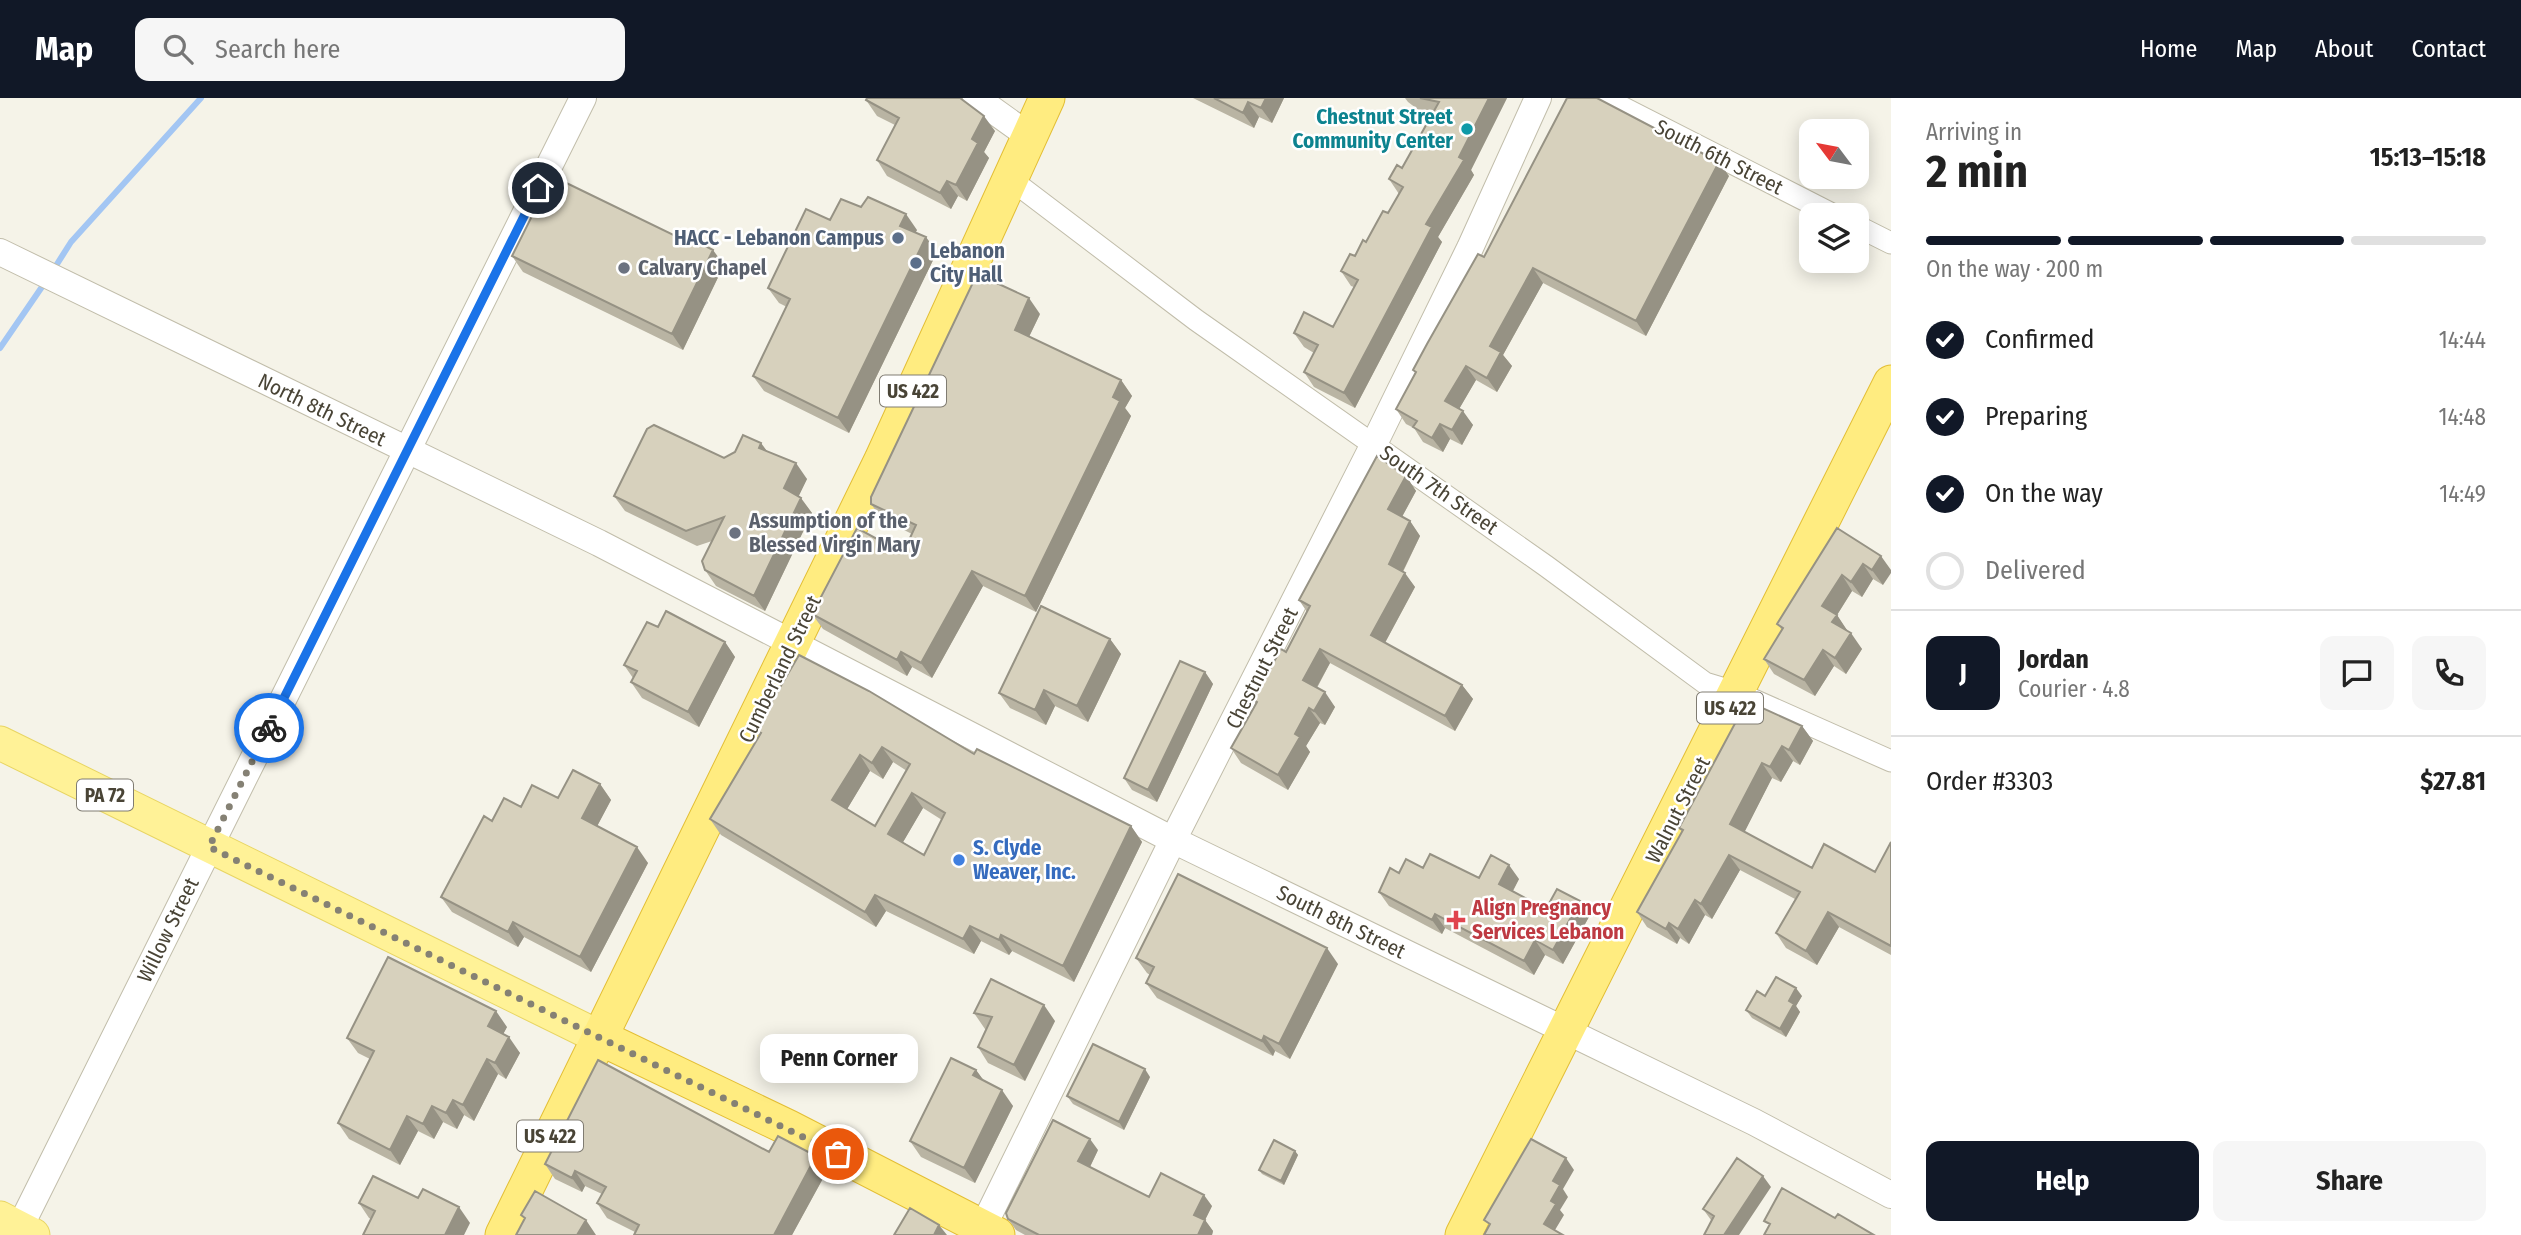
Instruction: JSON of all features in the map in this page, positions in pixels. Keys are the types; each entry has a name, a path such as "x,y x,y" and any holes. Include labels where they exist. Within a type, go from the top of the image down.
{"highway":[{"name":"Cumberland Street","path":"503,1235 882,460 1047,98"},
{"name":"Walnut Street","path":"1463,1235 1564,1030 1738,693 1891,383"},
{"name":"PA 72","path":"599,1037 789,1128 986,1232"}],"main road":[{"name":"PA 72","path":"0,743 599,1037"}],"street":[{"name":"Willow Street","path":"17,1229 583,98"},
{"path":"976,98 1029,136"},
{"name":"Chestnut Street","path":"986,1232 1173,841 1470,248 1538,98"},
{"name":"South 6th Street","path":"1604,98 1811,203"},
{"name":"South 7th Street","path":"1009,178 1196,320 1374,444 1705,683 1738,693 1891,761"},
{"path":"1869,232 1891,243"},
{"name":"North 8th Street","path":"0,252 599,543 793,644"},
{"name":"South 8th Street","path":"793,644 1173,841 1754,1122 1891,1195"}],"building":[{"path":"960,98 984,116 972,139 978,143 956,185 947,181 940,193 877,160 899,118 866,100"},
{"path":"1214,98 1266,98 1261,108 1248,102 1243,113"},
{"path":"1420,98 1489,98 1459,157 1464,160 1426,224 1432,227 1344,393 1304,372 1318,345 1294,333 1304,312 1333,327 1358,280 1341,271 1350,254 1355,256 1363,240 1366,242 1383,211 1388,213 1403,187 1389,179 1397,165 1402,168 1439,102"},
{"path":"1567,98 1597,98 1719,162 1636,321 1533,268 1490,346 1501,352 1487,378 1466,366 1445,401 1463,411 1452,430 1440,424 1432,438 1413,427 1417,421 1396,409 1416,372 1413,370 1427,344 1478,254 1484,257"},
{"name":"Calvary Chapel","path":"552,176 696,246 698,242 713,250 672,334 512,256"},
{"path":"868,197 906,214 900,226 926,237 838,418 753,376 790,299 768,288 806,209 830,220 841,199 861,207"},
{"path":"977,274 1029,298 1015,330 1121,380 1113,397 1120,401 1025,596 972,571 921,663 901,652 897,660 812,614 857,528 903,553 916,525 871,504 871,497"},
{"name":"Assumption of the Blessed Virgin Mary","path":"654,425 724,458 735,452 743,435 761,443 759,448 796,463 784,488 801,498 754,596 705,570 702,561 724,517 686,531 614,496 647,429"},
{"path":"1377,456 1406,476 1388,509 1410,521 1389,564 1405,573 1371,635 1462,685 1445,716 1320,649 1303,680 1325,692 1314,711 1309,708 1295,734 1300,737 1278,775 1231,748 1257,702 1253,699 1281,649 1286,652 1310,606 1299,600"},
{"path":"1837,528 1881,556 1872,570 1863,564 1851,582 1842,575 1822,606 1837,615 1832,622 1851,633 1835,658 1823,650 1804,680 1764,659 1783,628 1777,624"},
{"path":"1041,606 1110,639 1077,706 1044,690 1035,710 999,693"},
{"path":"666,611 725,642 688,712 631,682 637,671 624,665 647,622 658,627"},
{"path":"799,655 869,691 974,754 977,749 1131,826 1063,966 1001,935 999,940 970,926 963,939 875,895 865,912 710,819 761,733 755,730","holes":["882,747 910,764 875,826 832,800 860,755 872,763","912,793 945,813 924,855 888,834"]},
{"path":"1180,661 1205,672 1148,790 1124,778"},
{"path":"1747,701 1802,726 1789,750 1782,746 1770,767 1762,763 1730,824 1812,868 1824,844 1875,872 1891,842 1891,946 1828,912 1806,951 1776,933 1800,892 1729,855 1701,904 1695,900 1678,929 1669,923 1666,929 1637,912 1683,830 1679,828"},
{"path":"573,770 600,784 582,818 637,847 580,957 513,922 508,932 441,897 484,816 492,821 504,798 521,807 532,785 558,798"},
{"path":"1430,854 1479,878 1491,855 1509,865 1499,884 1546,909 1557,889 1580,901 1553,950 1535,940 1524,961 1435,914 1432,920 1379,892 1390,868 1399,873 1406,859 1423,868"},
{"path":"1178,874 1327,948 1279,1044 1264,1036 1262,1041 1146,983 1154,967 1136,958"},
{"path":"388,957 496,1011 488,1026 509,1037 495,1063 487,1059 463,1105 453,1100 446,1113 432,1106 423,1124 407,1116 390,1150 338,1123 374,1051 347,1038"},
{"path":"1776,977 1796,988 1789,1001 1794,1004 1780,1029 1746,1010 1757,991 1765,996"},
{"path":"991,979 1044,1005 1014,1065 978,1047 992,1017 974,1013"},
{"path":"1093,1044 1145,1069 1119,1122 1067,1096"},
{"path":"951,1058 976,1070 973,1075 1002,1090 964,1168 910,1141"},
{"path":"598,1060 769,1152 778,1136 816,1156 774,1235 634,1235 639,1225 597,1203 606,1187 575,1171 572,1178 545,1164"},
{"path":"1053,1120 1090,1139 1078,1161 1149,1197 1161,1173 1204,1195 1194,1215 1205,1220 1198,1235 1039,1235 1008,1219 1006,1213"},
{"path":"1531,1139 1566,1158 1553,1181 1560,1185 1551,1201 1556,1204 1544,1224 1563,1235 1484,1235 1490,1224 1484,1220"},
{"path":"1274,1140 1295,1151 1281,1181 1259,1170"},
{"path":"1737,1158 1763,1176 1724,1235 1704,1235 1714,1216 1703,1209"},
{"path":"373,1176 418,1198 423,1189 459,1207 445,1235 363,1235 375,1211 359,1203"},
{"path":"1782,1188 1835,1218 1838,1214 1874,1235 1764,1235 1770,1224 1764,1221"},
{"path":"535,1191 586,1220 577,1235 516,1235 525,1218 521,1215"},
{"path":"910,1208 939,1225 934,1235 894,1235"}],"waterway":[{"path":"52,272 71,242 201,98"},
{"path":"0,348 46,281"}],"way so far":[{"path":"269,728 209,847 838,1154"}],"place":[{"name":"Chestnut Street Community Center","path":"1467,129"},
{"name":"HACC - Lebanon Campus","path":"898,238"},
{"name":"Lebanon City Hall","path":"916,263"},
{"name":"Calvary Chapel","path":"624,268"},
{"name":"Assumption of the Blessed Virgin Mary","path":"735,533"},
{"name":"S. Clyde Weaver, Inc.","path":"959,860"},
{"name":"Align Pregnancy Services Lebanon","path":"1456,920"},
{"name":"Penn Corner","path":"838,1154"}],"route":[{"path":"269,728 538,188"}]}
